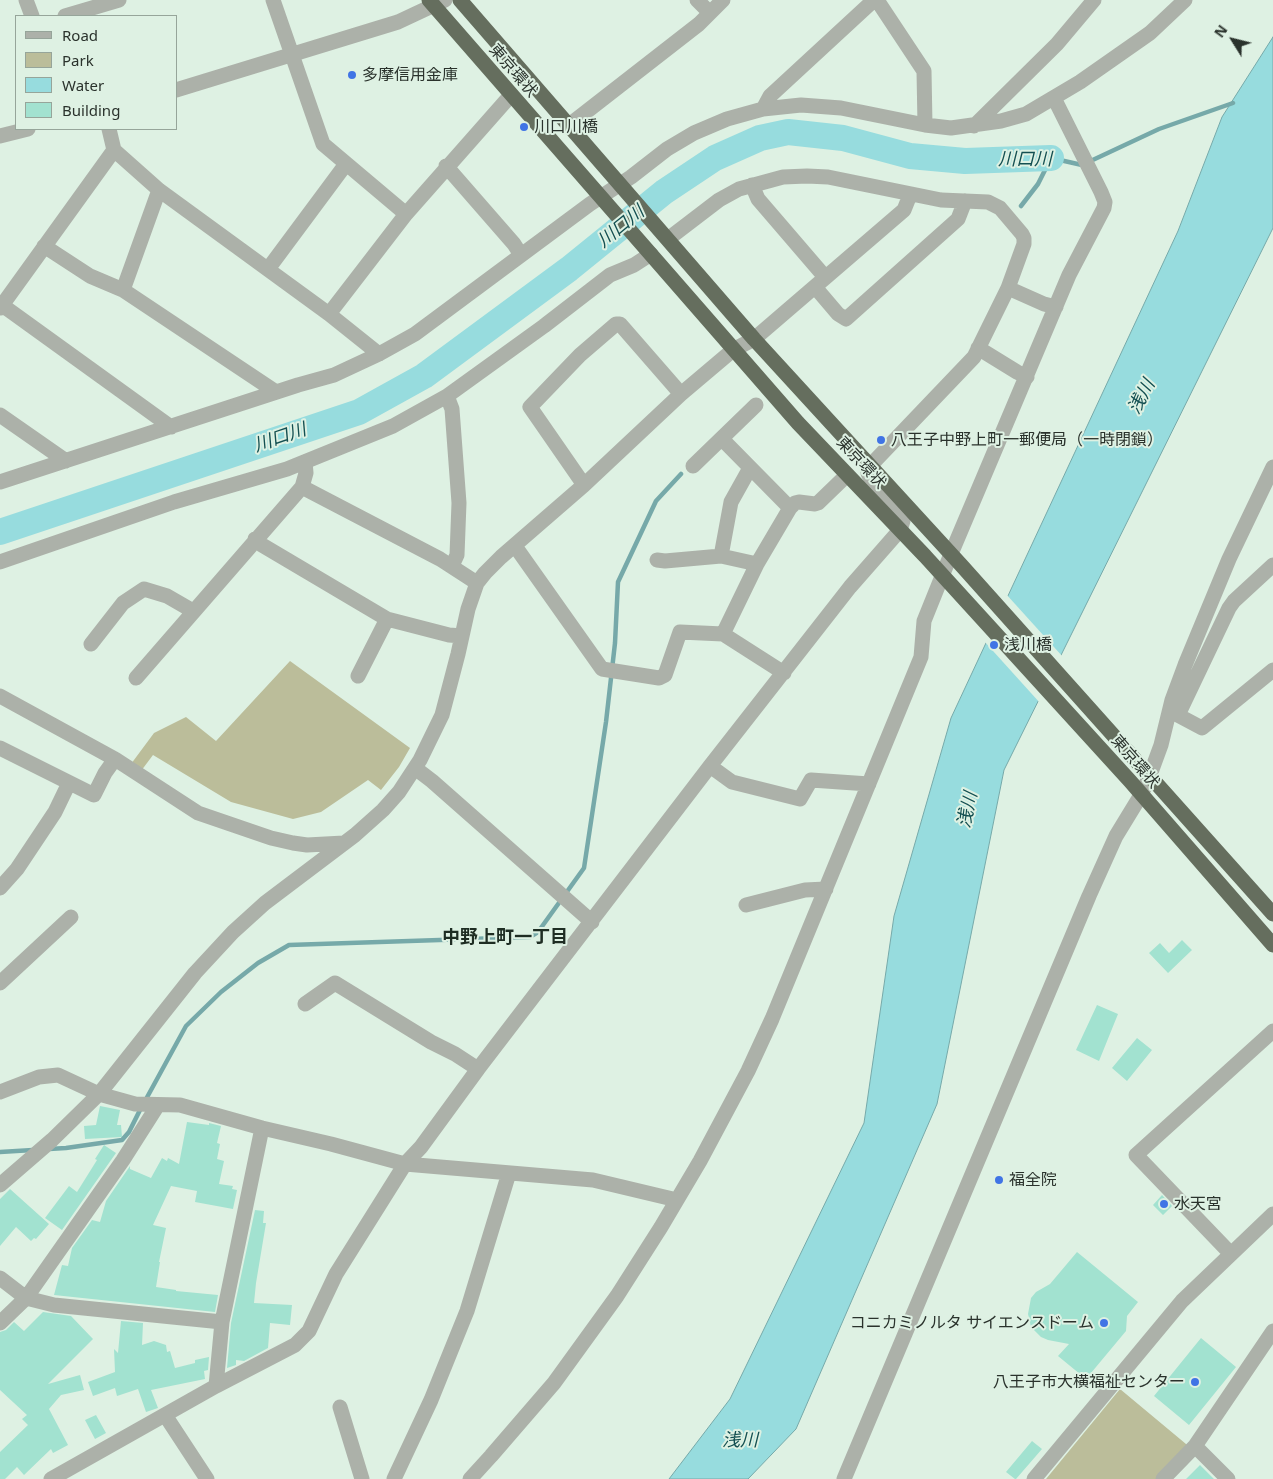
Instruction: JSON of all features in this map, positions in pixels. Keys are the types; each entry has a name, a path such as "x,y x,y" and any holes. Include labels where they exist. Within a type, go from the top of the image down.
{"highway":[{"name":"東京環状","path":"460,0 754,338 962,566 1273,914"},
{"name":"東京環状","path":"436,2 511,95 733,350 798,423 942,575 1130,781 1273,945"}],"street":[{"path":"26,0 32,15"},
{"path":"68,15 119,0"},
{"path":"272,0 323,144 406,214"},
{"path":"698,0 710,13"},
{"path":"568,126 710,13 723,0"},
{"path":"763,109 770,96 876,0 924,71 925,125"},
{"path":"974,126 1057,44 1094,0"},
{"path":"0,482 276,392 334,375 379,354 415,334 522,255 602,200 667,149 694,134 726,120 763,109 801,105 828,106 925,125 951,128 1001,122 1026,114 1055,101 1150,33 1185,0"},
{"path":"178,89 398,22 436,2"},
{"path":"329,314 406,214 446,166 511,95"},
{"path":"470,1479 532,1410 572,1361 618,1296 677,1200 720,1123 760,1045 921,657 924,621 942,575 1070,275 1102,216 1105,202 1101,192 1055,101"},
{"path":"0,136 24,130"},
{"path":"109,130 114,150 159,190 329,314 379,354"},
{"path":"114,150 1,306 171,427"},
{"path":"268,269 346,164"},
{"path":"446,166 522,255"},
{"path":"51,1479 216,1386 296,1345 309,1331 336,1274 405,1164 431,1134 478,1068 710,766 850,587 900,530 903,521 902,517 874,486 868,473 870,466 974,357 1008,288 1024,244 1022,234 995,204 941,200 813,176 783,177 739,189 663,234"},
{"path":"752,185 758,199 820,282 838,314 846,319 958,219 965,201"},
{"path":"124,290 159,190"},
{"path":"0,1184 52,1140 100,1094 216,949 265,903 344,843 383,810 399,792 415,768 442,715 468,609 477,583 494,564 584,485 680,394 733,350 754,338 904,210 910,195"},
{"path":"44,246 90,276 124,290 276,392"},
{"path":"0,562 174,502 305,462 393,426 447,396 544,326 610,275 634,266 646,249"},
{"path":"1008,288 1044,304 1056,307"},
{"path":"584,485 530,407 580,356 616,324 620,324 680,394"},
{"path":"978,348 1027,377"},
{"path":"447,396 452,409 459,503 457,555 452,566"},
{"path":"693,466 756,405"},
{"path":"0,415 66,461"},
{"path":"722,439 790,508"},
{"path":"136,678 302,487 306,473 305,462"},
{"path":"844,1479 1089,896 1116,836 1141,795 1150,775 1173,713 1185,666 1229,559 1273,467"},
{"path":"722,556 731,502 750,468"},
{"path":"723,634 757,564 790,508 799,502 818,503 847,474"},
{"path":"302,487 452,566 477,583"},
{"path":"256,539 262,545 387,619 448,635 462,636"},
{"path":"515,546 602,670 659,678 664,675 680,632 723,634 784,673"},
{"path":"658,560 722,556 757,564"},
{"path":"1173,713 1229,608 1273,565"},
{"path":"90,644 123,603 144,589 167,596 193,611"},
{"path":"358,676 387,619"},
{"path":"1173,713 1202,728 1273,670"},
{"path":"0,696 115,759 198,813 293,844 344,843"},
{"path":"0,748 94,795 115,759"},
{"path":"710,766 732,782 800,799 811,780 869,784"},
{"path":"415,768 592,922"},
{"path":"0,888 17,869 55,812 69,783"},
{"path":"746,905 805,890 826,888"},
{"path":"0,983 71,917"},
{"path":"305,1004 336,983 431,1042 478,1068"},
{"path":"1232,1254 1136,1155 1273,1031"},
{"path":"0,1092 39,1077 58,1075 100,1094 135,1104 180,1105 405,1164 593,1180 677,1200"},
{"path":"0,1324 26,1298 123,1160 156,1104"},
{"path":"216,1386 222,1322 262,1128"},
{"path":"394,1479 431,1400 465,1318 508,1173"},
{"path":"1034,1479 1182,1301 1273,1214"},
{"path":"0,1278 26,1298 54,1305 222,1322"},
{"path":"1163,1479 1195,1446 1270,1341"},
{"path":"340,1407 362,1479"},
{"path":"165,1415 207,1479"},
{"path":"1195,1446 1228,1479"}],"green space":[{"path":"290,661 410,748 399,767 381,790 368,780 321,812 293,819 231,802 153,755 141,771 131,764 154,733 186,717 216,741"},
{"path":"1120,1389 1192,1449 1163,1479 1046,1479"}],"water":[{"name":"浅川","path":"1273,37 1273,228 1004,770 937,1104 796,1429 748,1479 669,1479 730,1399 864,1123 894,916 951,718 1178,231 1222,117"}],"pier":[{"path":"1006,594 1063,657 1040,703 984,641"}],"building":[{"path":"1182,940 1192,950 1168,973 1149,953 1160,943 1169,953"},
{"path":"1097,1005 1118,1014 1099,1061 1076,1050"},
{"path":"1137,1038 1152,1050 1127,1081 1112,1068"},
{"path":"100,1106 120,1110 117,1125 121,1125 122,1137 85,1139 84,1126 96,1125"},
{"path":"187,1122 209,1125 209,1123 221,1126 217,1143 220,1144 217,1159 224,1161 219,1184 233,1186 232,1189 237,1190 233,1209 195,1202 197,1191 171,1186 153,1225 166,1228 156,1287 218,1295 215,1312 54,1295 62,1265 68,1266 72,1248 92,1220 100,1222 106,1201 130,1166 130,1169 151,1178 162,1158 167,1161 168,1158 179,1164"},
{"path":"104,1145 116,1153 62,1230 45,1218 69,1186 77,1192"},
{"path":"10,1189 49,1224 36,1239 34,1238 31,1241 16,1227 0,1246 0,1199"},
{"name":"水天宮","path":"1162,1195 1172,1206 1163,1215 1153,1205"},
{"path":"255,1210 264,1211 263,1223 266,1223 254,1303 292,1305 290,1325 270,1323 268,1348 244,1361 236,1360 236,1365 227,1368 231,1323"},
{"path":"1077,1252 1138,1302 1127,1316 1126,1331 1086,1379 1058,1356 1069,1344 1041,1337 1031,1327 1028,1314 1031,1298 1036,1292 1050,1284"},
{"path":"43,1312 71,1316 93,1339 48,1384 80,1375 84,1390 61,1395 49,1409 68,1445 53,1453 51,1449 24,1475 17,1467 5,1479 0,1479 0,1452 28,1425 22,1419 27,1415 0,1390 0,1332 6,1330 14,1322 24,1331"},
{"path":"121,1321 143,1323 142,1345 154,1341 166,1345 167,1352 170,1351 175,1368 209,1357 208,1370 204,1371 205,1379 151,1390 158,1408 146,1412 138,1389 117,1396 115,1388 93,1396 88,1382 115,1372 114,1349 118,1353"},
{"name":"八王子市大横福祉センター","path":"1201,1338 1236,1367 1189,1425 1154,1396"},
{"path":"96,1415 106,1433 95,1439 85,1420"},
{"path":"1032,1441 1042,1449 1015,1479 1006,1472"},
{"path":"1200,1465 1214,1479 1186,1479"}],"waterway":[{"name":"川口川","path":"1021,206 1038,184 1051,158 1082,165 1159,129 1233,103"},
{"name":"川口川","path":"0,532 359,412 424,376 569,269 664,192 715,158 760,138 788,132 843,138 910,156 965,161 1051,158"},
{"path":"145,1101 186,1026 221,992 258,963 289,945 530,937 538,932 584,868 606,722 615,643 618,582 656,501 681,474"},
{"path":"49,1149 122,1140 129,1132 141,1108"},
{"path":"0,1152 33,1150"}],"place":[{"name":"多摩信用金庫","path":"352,75"},
{"name":"川口川橋","path":"524,127"},
{"name":"八王子中野上町一郵便局（一時閉鎖）","path":"881,440"},
{"name":"浅川橋","path":"994,645"},
{"name":"福全院","path":"999,1180"},
{"name":"水天宮","path":"1164,1204"},
{"name":"コニカミノルタ サイエンスドーム","path":"1104,1323"},
{"name":"八王子市大横福祉センター","path":"1195,1382"}],"district":[{"name":"中野上町一丁目","path":"505,938"}]}
